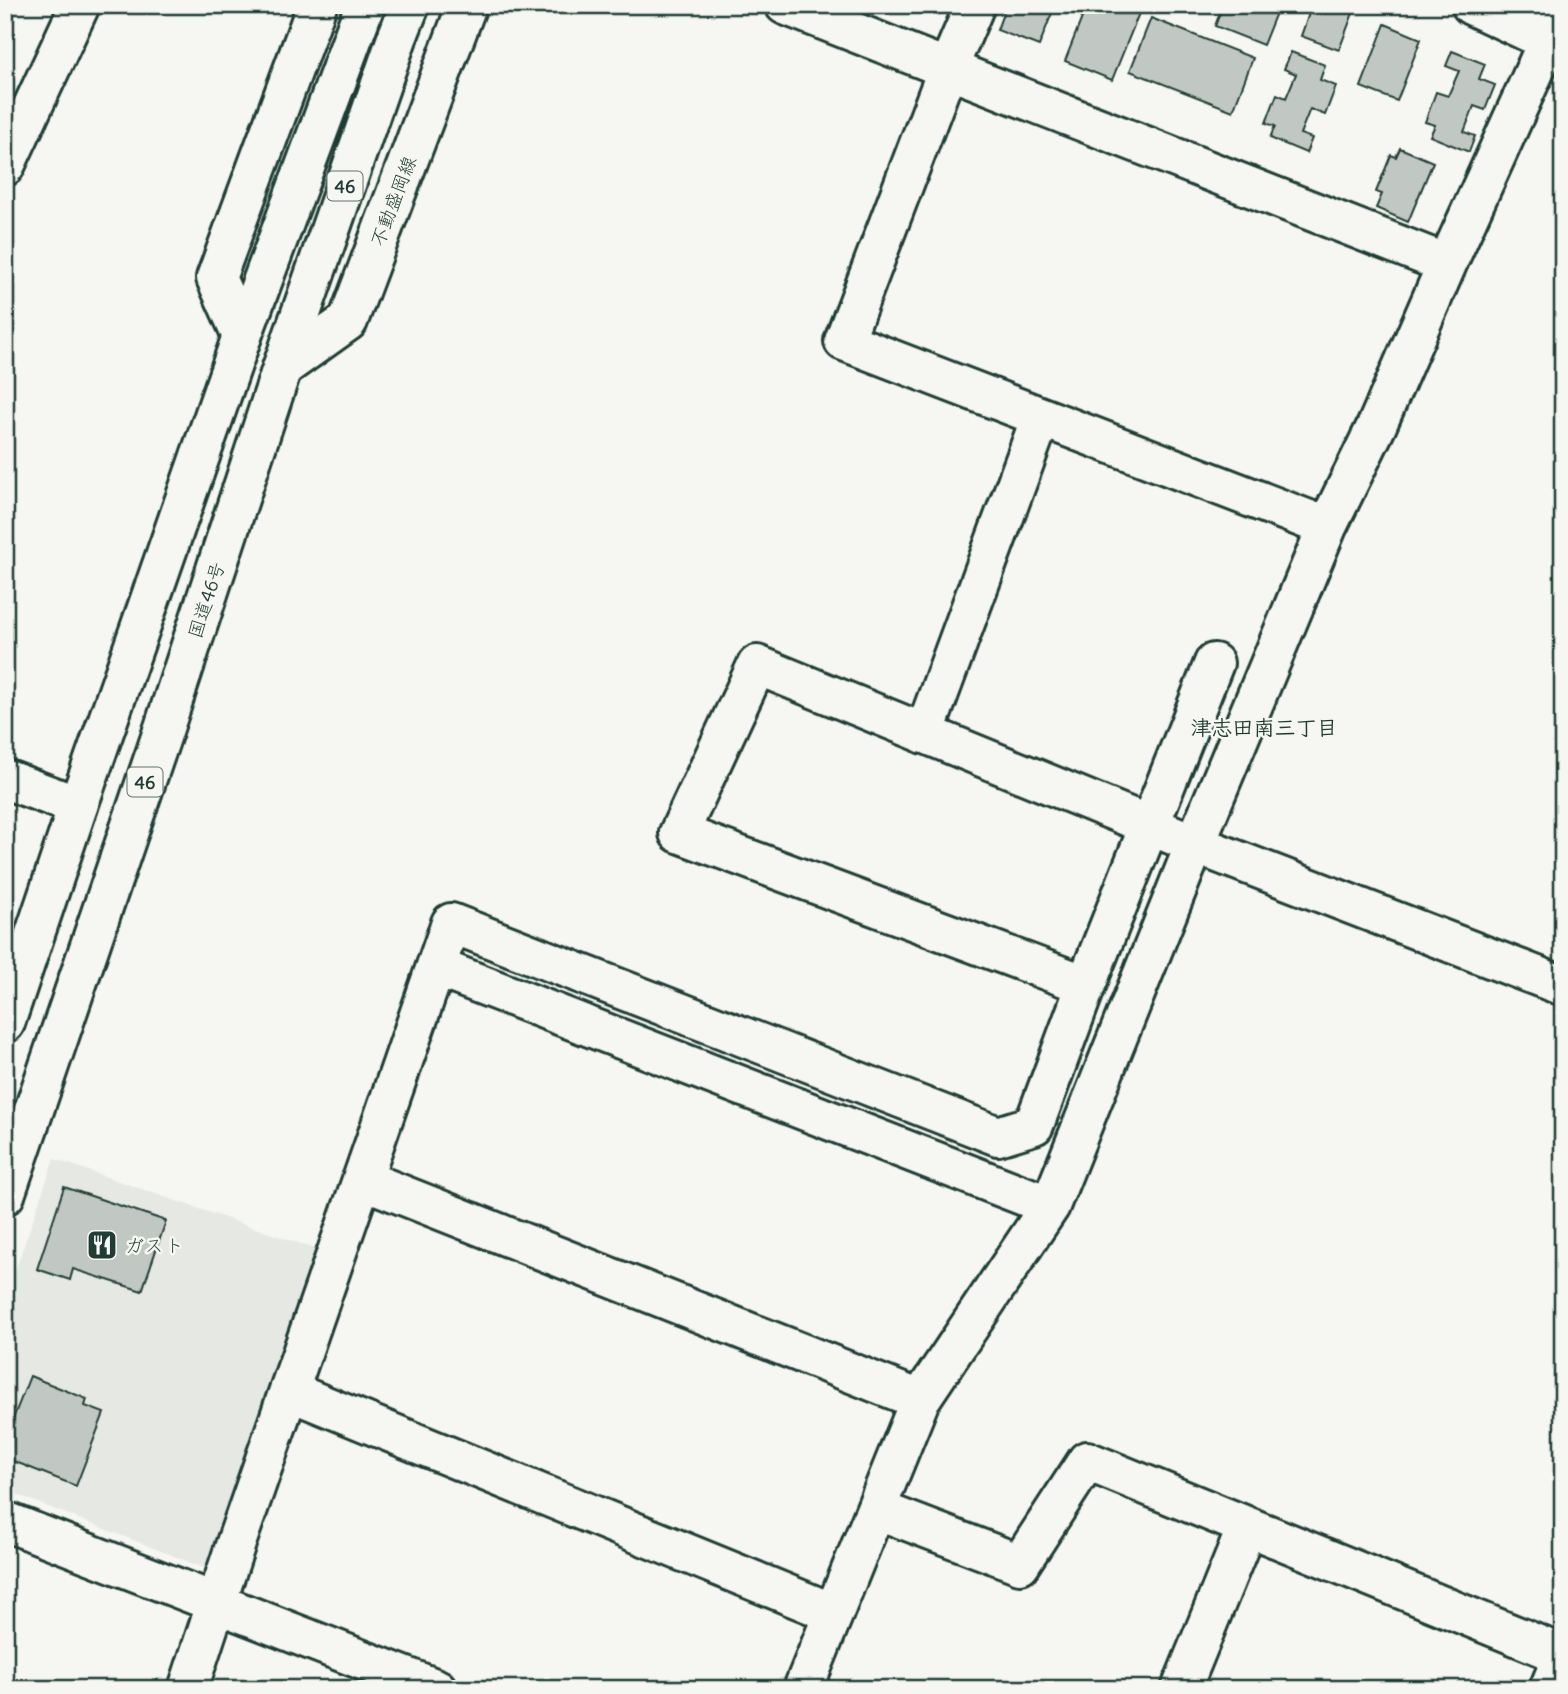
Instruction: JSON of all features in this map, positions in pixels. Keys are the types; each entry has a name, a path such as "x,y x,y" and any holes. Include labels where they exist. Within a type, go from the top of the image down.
{"main road":[{"path":"5,166 80,5"},
{"path":"242,336 216,278 317,5"},
{"name":"46","path":"5,1023 242,336 365,5"},
{"name":"国道46号","path":"5,1195 160,740 282,368 410,5"},
{"name":"不動盛岡線","path":"282,368 348,321 467,5"},
{"path":"785,5 1447,264"},
{"path":"975,5 948,68 844,341 1327,527"},
{"path":"1471,5 1548,41"},
{"path":"803,1689 920,1400 1050,1206 1195,844 1327,527 1377,425 1562,5"},
{"path":"923,734 1041,417"},
{"path":"188,1689 451,923 998,1136 1034,1125 1086,985 1214,663"},
{"path":"1086,985 679,833 757,665 1195,844 1563,986"},
{"path":"5,779 78,806"},
{"path":"436,967 1050,1206"},
{"path":"362,1180 920,1400"},
{"path":"289,1391 833,1613"},
{"path":"876,1509 1020,1564 1087,1461 1563,1655 1549,1689"},
{"path":"5,1521 437,1689"},
{"path":"1181,1689 1247,1527"}],"shaded area":[{"path":"54,1159 336,1256 225,1576 5,1490 5,1300"}],"building":[{"path":"1006,5 1055,5 1039,46 997,30"},
{"path":"1087,5 1133,5 1141,8 1112,80 1065,61"},
{"path":"1223,5 1279,5 1263,45 1215,26"},
{"path":"1312,5 1356,5 1339,50 1301,36"},
{"path":"1151,18 1253,58 1233,111 1130,71"},
{"path":"1385,24 1421,39 1397,101 1361,87"},
{"path":"1452,51 1485,64 1479,79 1495,85 1485,110 1474,106 1464,132 1475,136 1469,152 1430,136 1435,125 1425,122 1436,92 1448,96 1459,71 1446,66"},
{"path":"1291,52 1325,65 1320,80 1336,86 1325,115 1310,109 1300,134 1312,138 1306,153 1270,138 1275,126 1266,123 1277,94 1286,98 1296,74 1284,69"},
{"path":"1400,148 1433,162 1408,222 1376,208 1382,194 1376,192 1391,155 1396,157"},
{"name":"ガスト","path":"64,1187 166,1221 142,1291 73,1269 70,1280 37,1269"},
{"path":"30,1376 87,1399 85,1406 104,1413 76,1486 8,1459 5,1439"}],"place":[{"name":"ガスト","path":"102,1245"}],"district":[{"name":"津志田南三丁目","path":"1264,727"}]}
